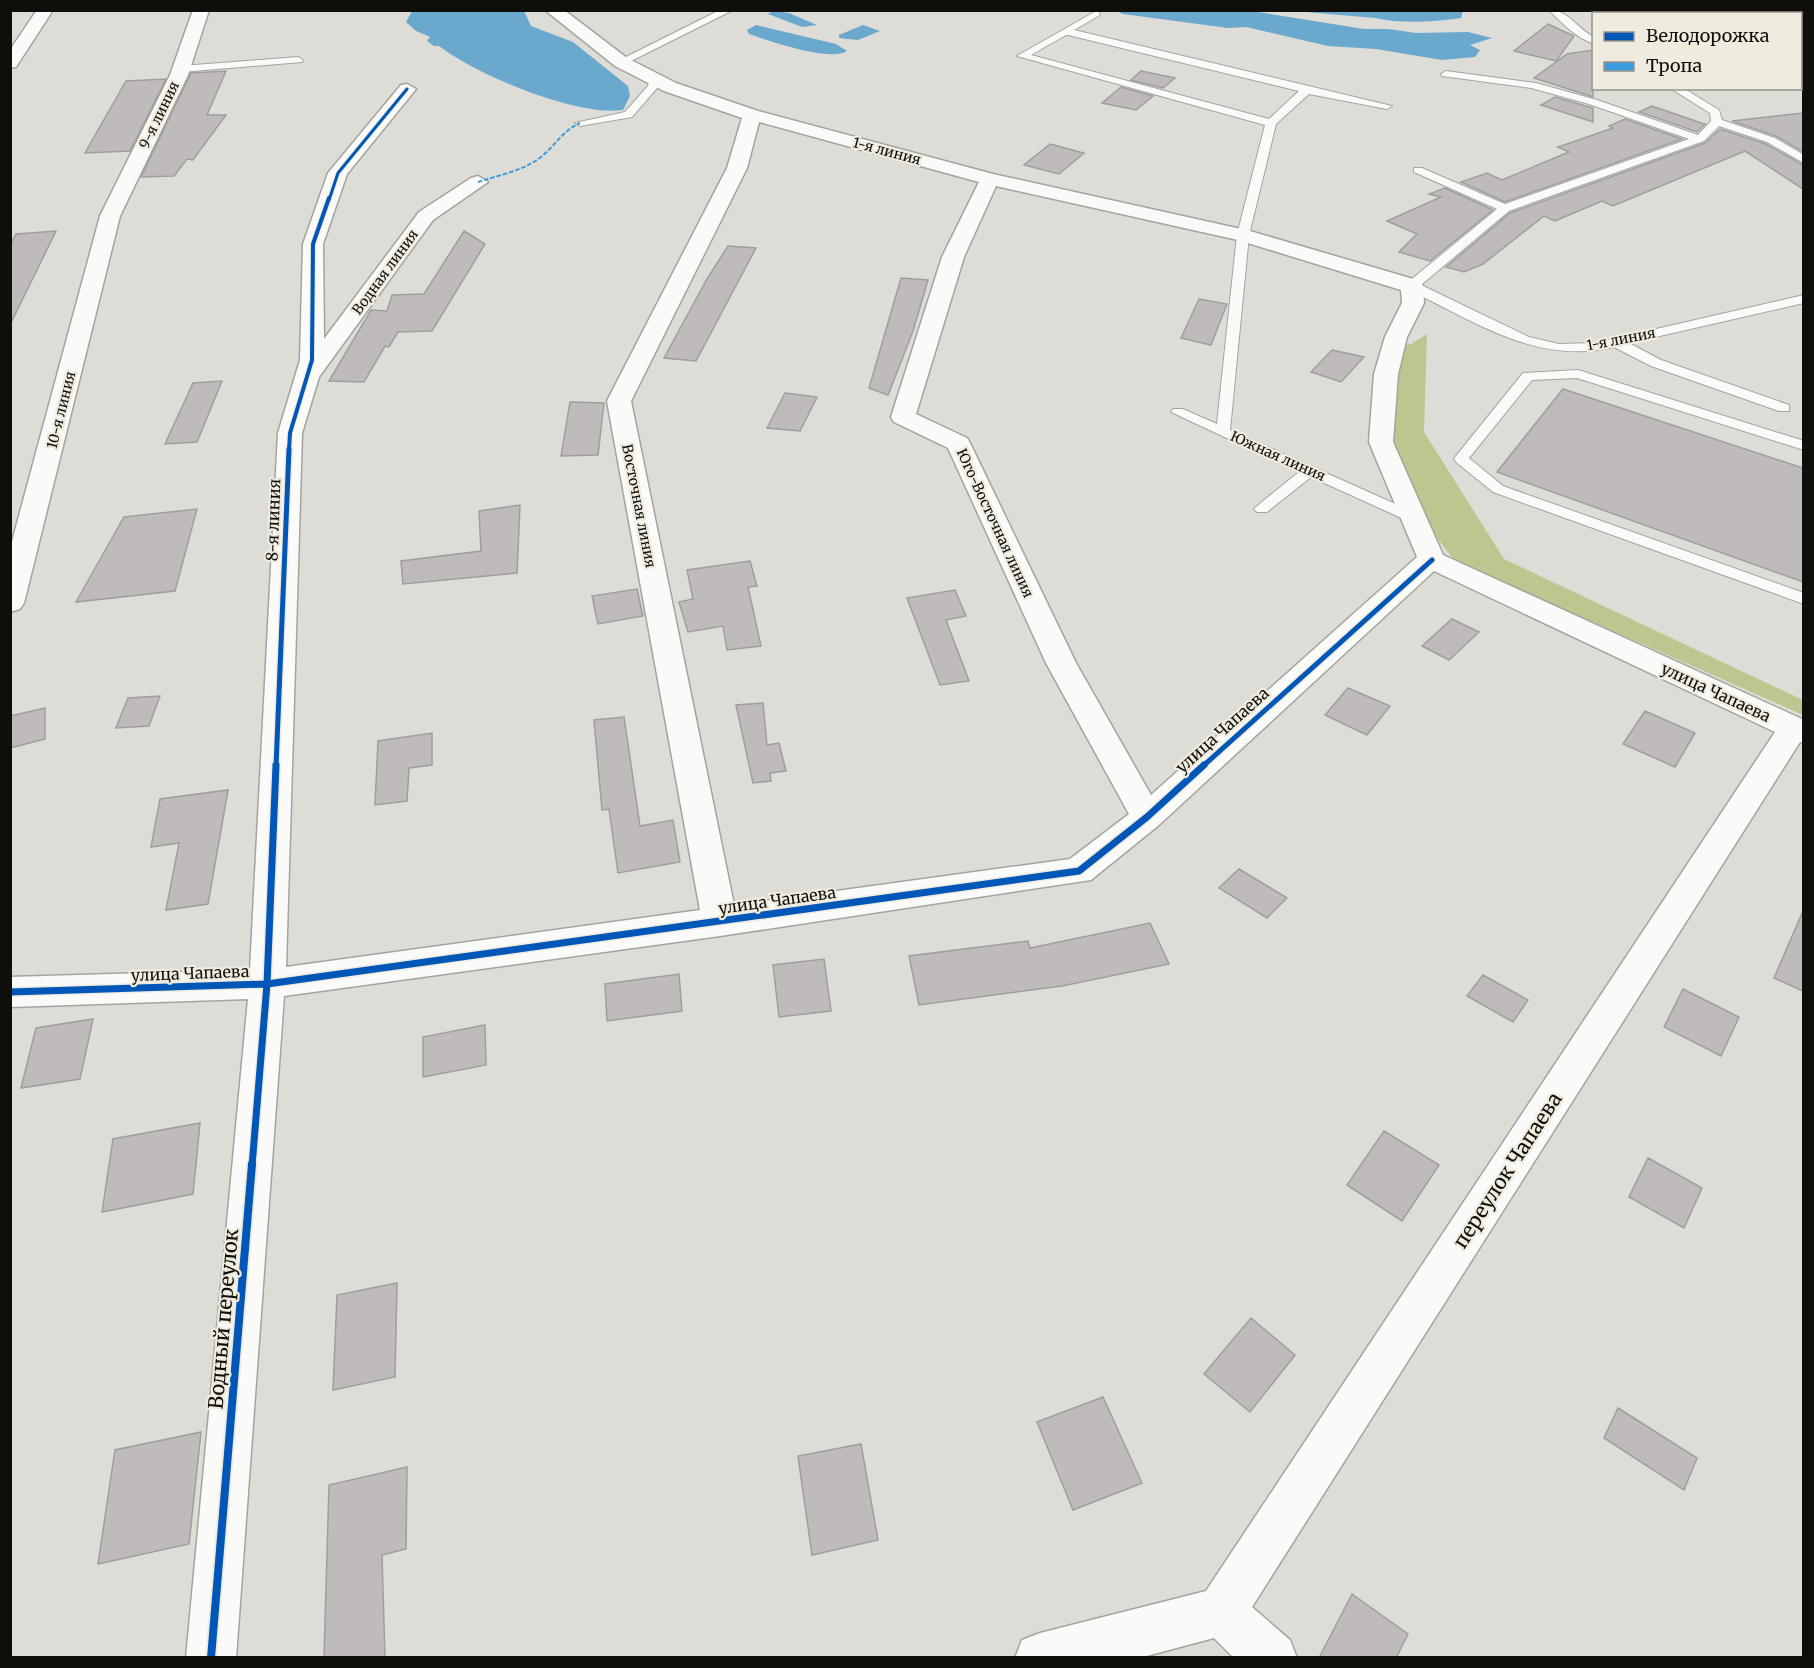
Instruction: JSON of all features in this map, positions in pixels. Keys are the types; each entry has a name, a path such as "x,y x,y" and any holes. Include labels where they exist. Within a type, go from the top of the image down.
{"street":[{"path":"10,63 45,10"},
{"name":"9-я линия","path":"110,216 181,69 201,10"},
{"name":"1-я линия","path":"553,10 621,63 654,79 752,115 990,179 1243,235 1412,286"},
{"name":"8-я линия","path":"267,984 290,434 312,360 313,244 338,173 407,89"},
{"name":"Восточная линия","path":"720,922 619,401 737,168 752,115"},
{"name":"Юго-Восточная линия","path":"990,179 953,257 903,417 958,443 1061,663 1147,817"},
{"name":"Водная линия","path":"306,377 426,216 478,182"},
{"name":"10-я линия","path":"10,603 110,216"},
{"path":"1412,286 1413,303 1396,337 1386,374 1381,442 1432,560"},
{"name":"улица Чапаева","path":"10,992 267,984 1078,871 1147,817 1411,576 1432,560 1798,730"},
{"name":"переулок Чапаева","path":"1221,1612 1798,730"},
{"name":"Водный переулок","path":"211,1658 267,984"},
{"path":"1040,1658 1221,1612 1272,1658"}],"lane":[{"path":"621,63 729,10"},
{"path":"1552,10 1570,23 1573,30 1592,40"},
{"path":"1097,13 1068,32 1022,56 1271,123"},
{"path":"1068,32 1307,90 1387,106"},
{"path":"181,69 298,60"},
{"path":"1446,74 1532,85 1593,102 1700,139"},
{"path":"580,123 628,115 653,87 654,79"},
{"path":"1243,235 1271,123 1307,90"},
{"path":"1678,90 1714,112 1717,122"},
{"path":"1412,286 1505,208 1700,139 1717,122"},
{"path":"1717,122 1771,140 1803,160"},
{"path":"1418,170 1505,208"},
{"name":"Южная линия","path":"1243,235 1223,432 1414,518"},
{"name":"1-я линия","path":"1412,286 1526,340 1559,348 1616,342 1803,299"},
{"path":"1616,342 1656,363 1784,408"},
{"path":"1803,446 1578,375 1528,376 1461,459 1498,489 1803,599"},
{"path":"1178,412 1223,432"},
{"path":"1262,509 1310,471"}],"green space":[{"path":"1427,334 1424,432 1504,559 1803,700 1803,715 1455,561 1422,519 1386,443 1399,345 1411,344"}],"water":[{"path":"412,11 524,11 531,26 573,42 628,86 630,96 623,110 603,110 579,107 527,91 476,69 439,46 434,46 427,41 430,37 416,31 406,22"},
{"path":"772,11 789,13 817,25 802,27 768,14"},
{"path":"1116,11 1252,11 1364,29 1388,29 1416,33 1468,32 1492,38 1470,45 1480,50 1475,57 1442,60 1376,49 1328,46 1246,27 1228,28 1123,14"},
{"path":"1294,11 1463,11 1461,18 1418,22"},
{"path":"756,25 836,44 847,51 827,54 784,45 749,34 747,30"},
{"path":"863,25 880,31 858,40 839,38 839,35"}],"building":[{"path":"1548,24 1574,36 1556,61 1514,51"},
{"path":"1592,50 1593,97 1534,78 1567,54"},
{"path":"226,71 207,115 226,115 193,160 187,159 174,176 141,177 191,73"},
{"path":"1141,71 1175,78 1163,88 1131,80"},
{"path":"166,79 130,151 85,153 126,81"},
{"path":"1121,87 1153,96 1136,110 1102,103"},
{"path":"1555,97 1593,108 1593,122 1541,105"},
{"path":"1652,106 1705,124 1697,132 1639,112"},
{"path":"1803,113 1803,152 1776,136 1732,121"},
{"path":"1625,119 1682,139 1505,202 1461,182 1487,173 1502,180 1569,152 1558,147 1613,128 1609,126"},
{"path":"1720,129 1766,144 1803,165 1803,189 1745,151 1613,206 1602,201 1555,221 1544,216 1483,264 1464,272 1446,267 1510,213 1705,143"},
{"path":"1050,144 1084,153 1059,174 1024,165"},
{"path":"1445,188 1493,210 1430,261 1399,252 1417,234 1387,221 1441,197 1429,194"},
{"path":"56,231 10,325 10,245 16,234"},
{"path":"464,231 485,244 432,331 398,332 389,347 385,346 364,382 329,381 371,310 387,311 392,295 424,294"},
{"path":"728,246 756,248 696,361 664,358 707,279"},
{"path":"901,278 928,280 913,331 888,395 869,388"},
{"path":"1199,299 1227,304 1211,345 1181,338"},
{"path":"1332,350 1364,357 1341,382 1311,372"},
{"path":"222,381 197,442 165,444 193,383"},
{"path":"1563,389 1803,468 1803,582 1497,472"},
{"path":"785,393 817,397 800,431 767,428"},
{"path":"570,402 604,403 598,455 561,456"},
{"path":"520,505 517,573 403,584 401,561 481,551 479,511"},
{"path":"197,509 175,591 76,602 124,517"},
{"path":"750,561 757,586 748,587 761,646 727,650 723,626 688,632 679,602 693,599 687,570"},
{"path":"637,589 643,616 598,624 592,596"},
{"path":"955,590 966,616 946,620 969,681 940,685 907,598"},
{"path":"1452,619 1479,632 1449,660 1422,646"},
{"path":"1348,688 1390,706 1367,735 1325,715"},
{"path":"160,696 149,726 116,728 128,698"},
{"path":"763,703 767,745 779,743 786,771 770,773 771,781 753,783 736,705"},
{"path":"45,708 45,739 10,748 10,716"},
{"path":"1645,711 1695,733 1675,767 1623,744"},
{"path":"624,717 640,826 673,820 680,862 618,873 609,809 602,810 594,720"},
{"path":"432,733 432,765 409,768 407,801 375,805 378,741"},
{"path":"228,790 208,904 166,910 179,843 151,847 160,799"},
{"path":"1239,869 1287,898 1267,918 1219,888"},
{"path":"1803,911 1803,991 1774,978"},
{"path":"1150,923 1169,964 1062,986 919,1005 909,956 1028,941 1030,948"},
{"path":"824,959 831,1011 779,1017 773,965"},
{"path":"679,974 682,1011 607,1021 605,984"},
{"path":"1483,975 1528,1000 1513,1022 1467,996"},
{"path":"1683,989 1739,1017 1721,1056 1664,1027"},
{"path":"93,1019 80,1079 21,1088 36,1028"},
{"path":"485,1025 486,1065 423,1077 423,1037"},
{"path":"200,1123 193,1194 102,1212 113,1139"},
{"path":"1384,1131 1439,1165 1402,1221 1347,1185"},
{"path":"1648,1158 1702,1188 1684,1228 1629,1197"},
{"path":"397,1283 395,1377 333,1390 337,1295"},
{"path":"1251,1318 1295,1355 1250,1412 1204,1374"},
{"path":"1103,1397 1142,1483 1073,1510 1037,1422"},
{"path":"1618,1408 1697,1458 1684,1490 1604,1438"},
{"path":"201,1432 189,1544 98,1564 115,1450"},
{"path":"861,1444 878,1540 812,1555 798,1456"},
{"path":"407,1467 406,1549 382,1555 385,1658 324,1658 329,1485"},
{"path":"1352,1594 1408,1634 1396,1658 1319,1658"}],"marked path":[{"path":"478,182 531,164 545,154 564,132 580,123"}],"cycle path":[{"path":"211,1658 267,984 290,433 312,360 313,244 338,173 407,89"},
{"path":"10,992 267,984 1079,871 1147,817 1420,568 1432,560"}]}
